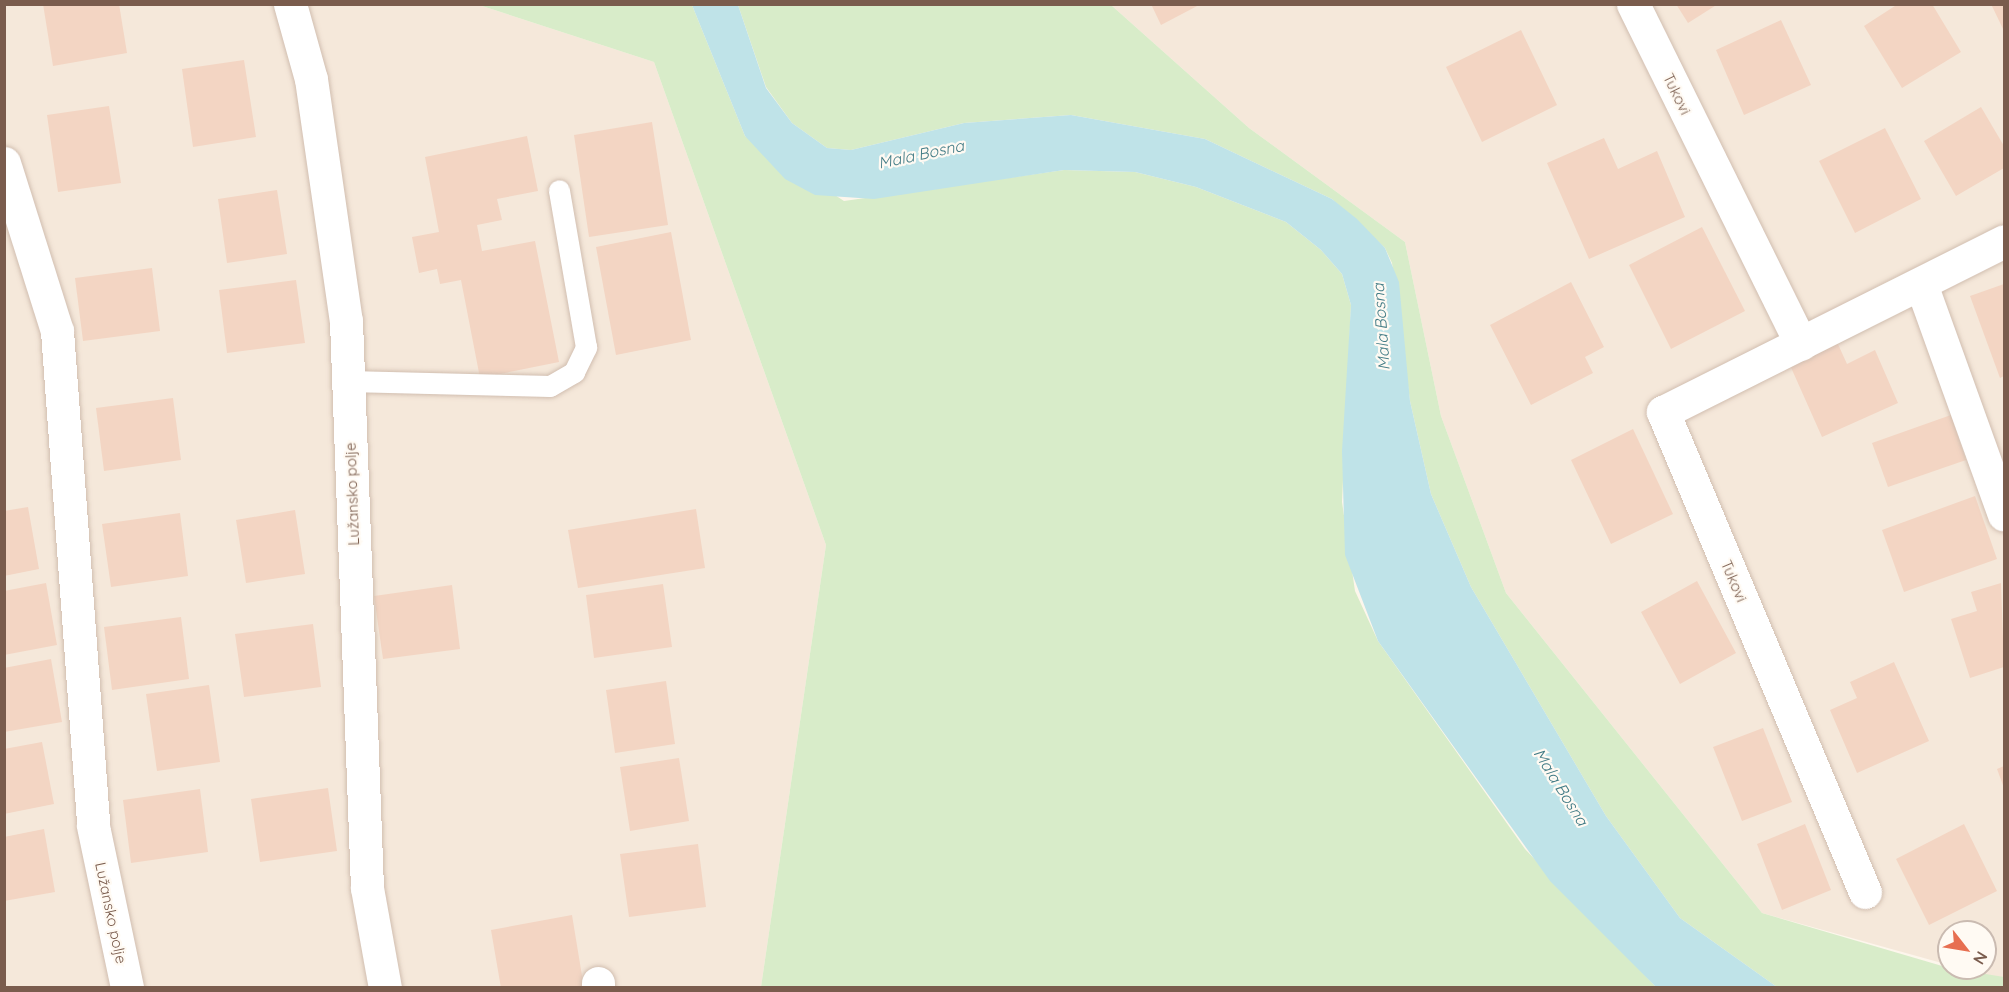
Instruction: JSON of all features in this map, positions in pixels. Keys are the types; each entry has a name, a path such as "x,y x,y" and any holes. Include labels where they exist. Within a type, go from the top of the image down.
{"street":[{"name":"Lužansko polje","path":"290,4 311,79 346,321 367,888 386,987"},
{"name":"Tukovi","path":"1633,4 1802,344"},
{"name":"Lužansko polje","path":"4,163 57,332 93,826 127,987"},
{"name":"Tukovi","path":"1865,892 1663,412 2004,241"},
{"path":"1921,284 2004,514"}],"lane":[{"path":"348,381 550,386 573,372 586,347 559,190"}],"shaded area":[{"path":"5,5 479,5 654,62 826,545 761,987 5,988"},
{"path":"1111,5 2004,5 2004,981 1997,979 1997,920 1937,920 1937,962 1762,913 1506,593 1441,416 1405,242 1249,128"}],"green space":[{"path":"479,5 692,5 745,136 844,201 1064,170 1135,172 1196,187 1286,222 1321,250 1342,274 1351,305 1342,502 1355,591 1378,641 1525,849 1656,987 761,987 826,545 654,62"},
{"path":"738,5 1111,5 1249,128 1405,242 1441,416 1506,593 1762,913 1937,964 1937,980 1997,980 1997,976 2004,977 2004,987 1777,987 1680,918 1606,816 1471,587 1431,494 1410,401 1392,263 1385,248 1332,199 1205,139 1071,115 964,123 851,150 827,148 792,123 766,87"}],"water":[{"name":"Mala Bosna","path":"692,5 738,5 766,88 792,123 827,148 851,150 964,123 1071,115 1205,139 1332,199 1357,219 1385,248 1399,282 1410,401 1431,494 1471,587 1606,816 1680,918 1777,987 1656,987 1550,881 1378,641 1345,555 1342,451 1351,305 1342,274 1321,250 1286,222 1196,187 1135,172 1064,170 874,199 815,195 785,179 745,136"}],"building":[{"path":"43,4 119,4 127,53 53,66"},
{"path":"1151,4 1201,4 1161,25"},
{"path":"1676,4 1718,4 1688,23"},
{"path":"1898,4 1932,4 1961,52 1902,88 1864,26"},
{"path":"1991,4 2004,4 2004,31"},
{"path":"1781,20 1811,85 1744,115 1716,50"},
{"path":"1521,30 1557,105 1482,142 1446,67"},
{"path":"244,60 256,137 193,147 182,69"},
{"path":"109,106 121,183 58,192 47,115"},
{"path":"1981,107 2004,146 2004,168 1956,196 1924,141"},
{"path":"652,122 668,225 589,237 574,135"},
{"path":"1885,128 1921,199 1855,233 1819,161"},
{"path":"527,136 538,191 497,199 502,220 477,225 482,251 535,241 559,362 480,378 461,280 440,284 437,269 419,273 412,237 439,232 425,157"},
{"path":"1604,138 1618,169 1657,151 1685,217 1589,259 1547,163"},
{"path":"277,190 287,254 227,263 218,199"},
{"path":"1702,227 1745,311 1671,349 1629,265"},
{"path":"671,232 691,340 616,355 596,247"},
{"path":"152,268 160,331 83,341 75,278"},
{"path":"296,280 305,343 227,353 219,290"},
{"path":"1571,282 1604,347 1585,357 1593,373 1531,405 1490,325"},
{"path":"2004,284 2004,376 2000,378 1970,296"},
{"path":"1837,342 1847,364 1875,350 1898,403 1822,437 1789,363"},
{"path":"173,398 181,460 104,471 96,408"},
{"path":"1951,415 1966,460 1888,487 1872,443"},
{"path":"1633,429 1673,514 1611,544 1571,460"},
{"path":"1975,496 1997,559 1904,592 1882,530"},
{"path":"28,507 39,569 4,576 4,511"},
{"path":"696,509 705,568 578,588 568,530"},
{"path":"295,510 305,574 246,583 236,520"},
{"path":"180,513 188,576 111,587 102,524"},
{"path":"1697,581 1736,653 1680,684 1641,612"},
{"path":"46,583 57,645 4,655 4,591"},
{"path":"2001,583 2004,667 1970,678 1951,619 1977,611 1971,592"},
{"path":"663,584 672,647 594,658 586,595"},
{"path":"452,585 460,649 383,659 374,596"},
{"path":"181,617 189,679 112,690 104,627"},
{"path":"313,624 321,687 244,697 235,634"},
{"path":"51,659 62,722 4,732 4,668"},
{"path":"1894,662 1929,741 1857,773 1830,710 1857,698 1850,682"},
{"path":"666,681 675,744 615,753 606,690"},
{"path":"209,685 220,762 157,771 146,694"},
{"path":"1763,728 1792,802 1742,821 1713,747"},
{"path":"42,742 54,804 4,814 4,749"},
{"path":"679,758 689,821 630,831 620,767"},
{"path":"2004,766 2004,788 1997,769"},
{"path":"328,788 337,851 260,862 251,799"},
{"path":"200,789 208,852 131,863 123,800"},
{"path":"1805,824 1831,890 1782,910 1757,844"},
{"path":"1964,824 1997,891 1929,925 1896,859"},
{"path":"44,829 55,892 4,901 4,837"},
{"path":"698,844 706,907 629,917 620,854"},
{"path":"572,915 584,988 501,988 491,930"}]}
